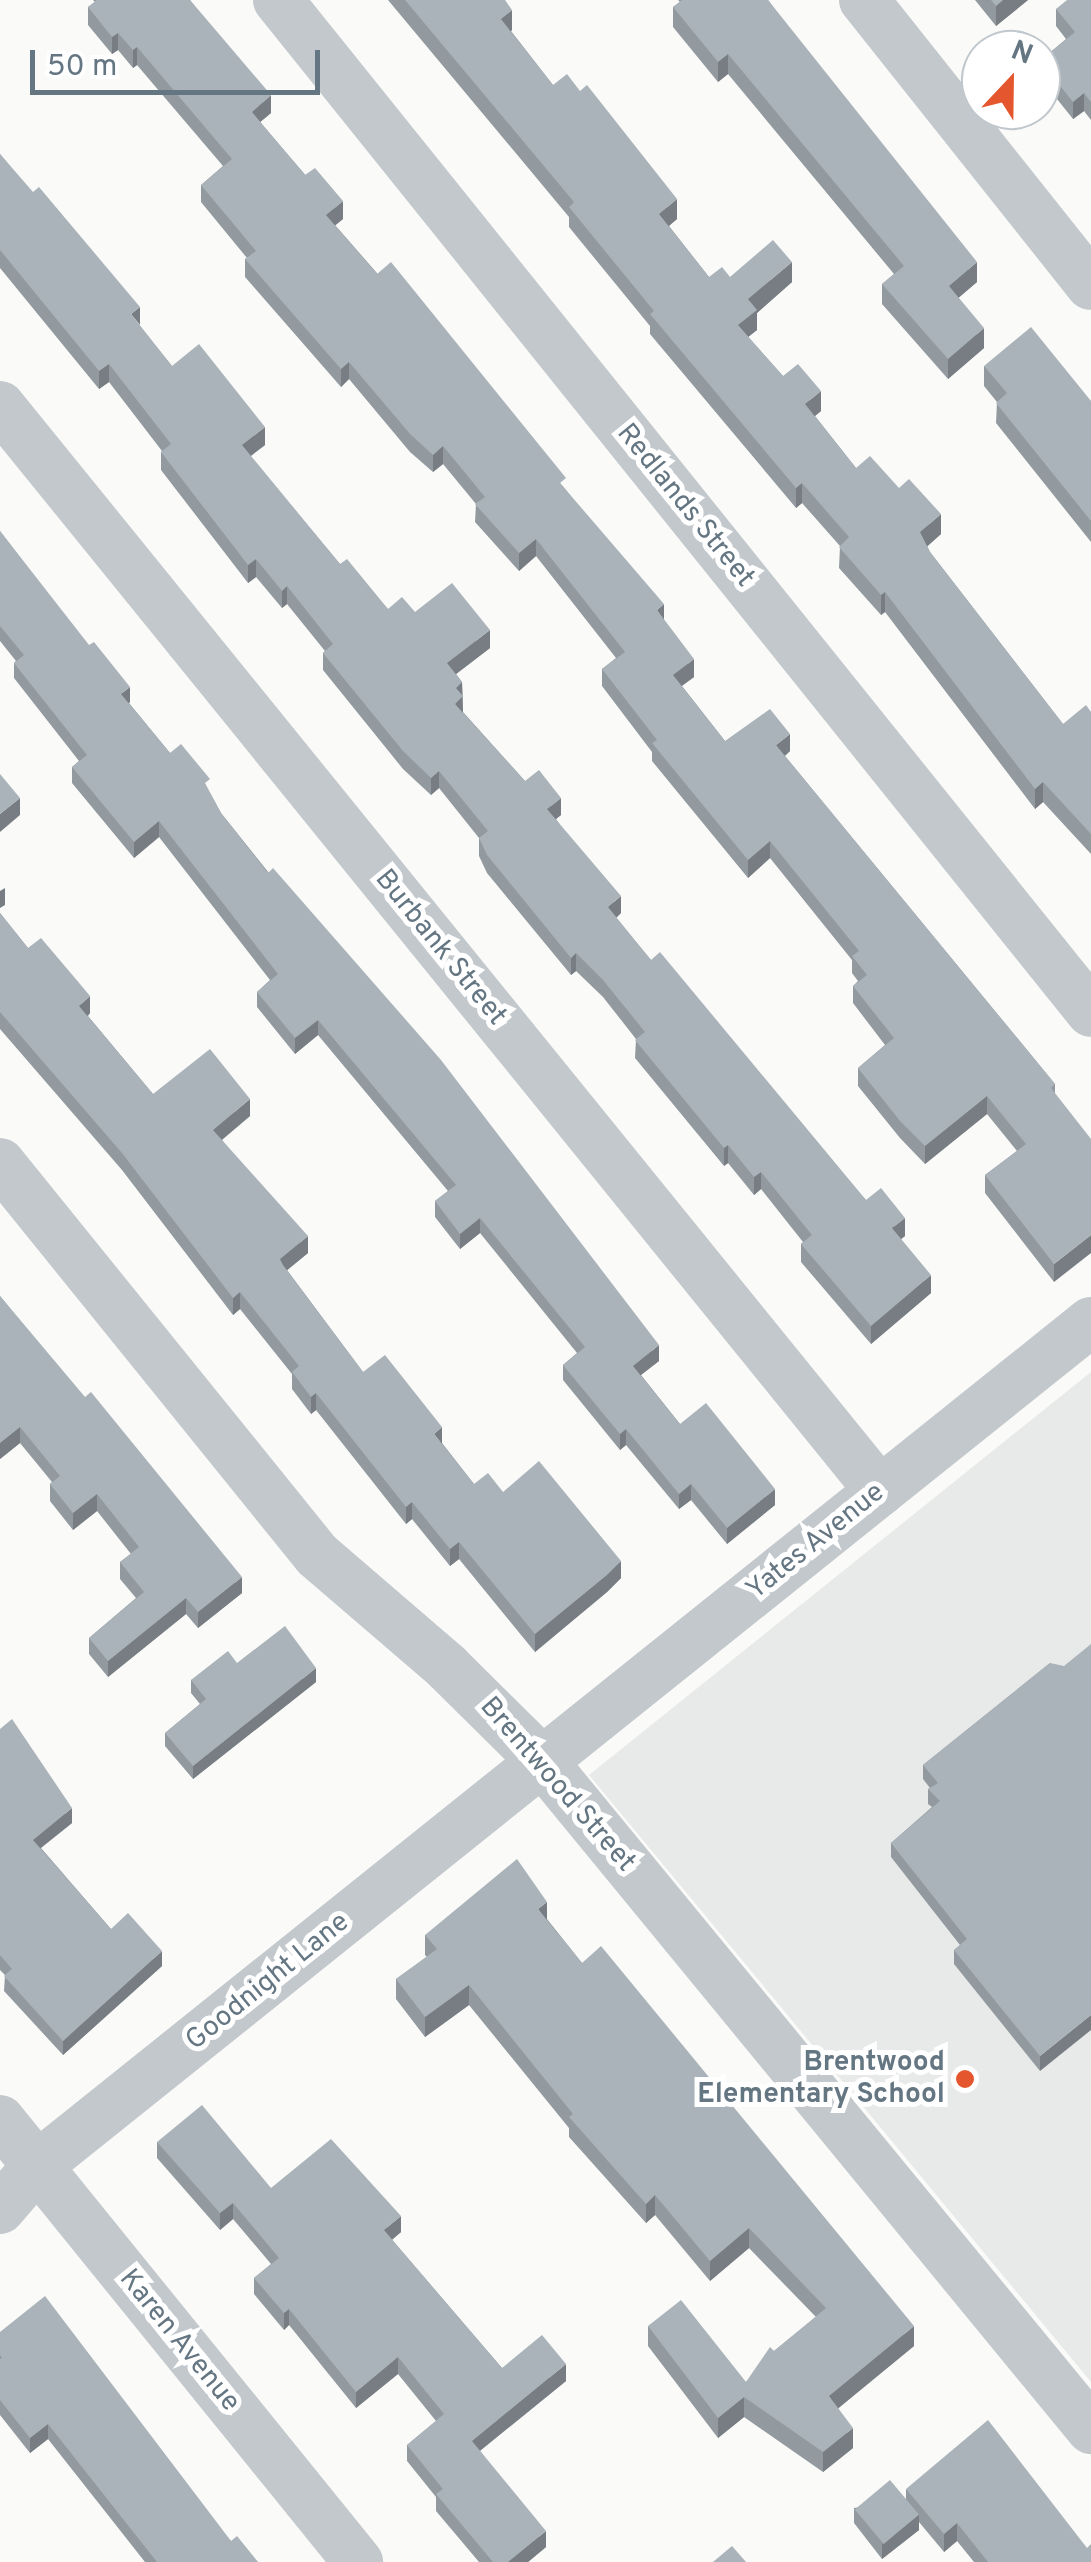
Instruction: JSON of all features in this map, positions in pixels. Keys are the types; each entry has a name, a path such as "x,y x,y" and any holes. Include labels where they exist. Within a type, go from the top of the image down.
{"street":[{"name":"Redlands Street","path":"278,0 1091,1012"},
{"path":"864,0 1091,284"},
{"name":"Burbank Street","path":"0,406 880,1490"},
{"name":"Brentwood Street","path":"0,1164 317,1555 448,1667 542,1762 1091,2429"},
{"name":"Yates Avenue","path":"542,1762 1091,1322"},
{"name":"Goodnight Lane","path":"0,2209 37,2166 542,1762"},
{"name":"Karen Avenue","path":"0,2120 358,2562"}],"shaded area":[{"name":"Brentwood Elementary School","path":"1091,1372 1091,2382 589,1775"}],"building":[{"path":"97,0 190,0 271,95 252,112 305,175 315,168 343,201 326,215 377,274 391,262 566,478 560,483 664,604 657,610 694,659 673,675 725,741 770,709 790,734 776,745 1055,1084 1051,1088 1091,1139 1091,1235 1054,1264 985,1175 1026,1144 987,1096 925,1146 900,1121 858,1068 894,1038 853,986 867,975 852,956 859,951 770,841 748,860 652,743 657,740 602,669 625,652 536,539 519,553 475,504 485,497 443,446 433,455 349,362 341,369 245,259 256,251 201,185 232,159 137,47 133,50 118,33 112,37 88,7"},
{"path":"405,0 505,0 512,10 501,19 553,85 567,74 580,91 587,85 677,199 659,214 709,277 722,267 730,277 773,240 792,262 748,299 757,310 738,325 783,376 798,364 821,391 805,404 856,468 870,456 899,488 909,479 941,514 920,532 930,552 1063,724 1086,705 1091,712 1091,834 1043,782 1035,789 885,592 881,595 839,547 849,537 802,483 796,488 650,314 654,311 569,207 574,202"},
{"path":"682,0 768,0 977,262 949,286 984,328 948,359 882,284 904,266 728,54 718,62 673,7"},
{"path":"1067,0 1091,0 1091,102 1084,93 1073,102 1061,87 1061,44 1075,32 1056,9"},
{"path":"0,154 33,192 39,187 140,307 131,314 172,366 199,344 265,427 242,445 340,564 347,559 388,609 402,597 415,612 452,583 490,630 447,663 462,682 456,688 463,696 455,704 525,781 539,770 561,798 547,809 621,896 608,907 651,960 660,952 866,1200 881,1188 905,1218 892,1228 931,1275 871,1326 801,1244 812,1235 761,1172 754,1177 728,1145 724,1148 635,1040 645,1032 603,980 576,953 571,958 487,855 479,838 488,831 439,771 431,778 403,751 323,653 333,644 287,586 282,591 256,559 248,565 161,452 171,444 109,364 99,371 0,250"},
{"path":"1031,327 1091,401 1091,521 996,403 1007,393 984,366"},
{"path":"0,531 89,645 94,642 130,687 121,694 170,753 181,744 210,779 205,783 221,813 268,873 273,868 441,1060 659,1345 633,1366 680,1424 706,1403 775,1489 727,1528 691,1484 679,1494 626,1429 620,1434 563,1365 585,1347 480,1218 460,1234 435,1201 456,1185 318,1020 295,1038 257,992 278,974 159,821 134,842 72,767 87,755 14,663 24,655 0,626"},
{"path":"0,774 20,798 0,814"},
{"path":"0,913 28,948 41,938 80,984 90,996 79,1006 153,1094 210,1049 250,1099 213,1130 308,1236 280,1259 363,1372 385,1355 442,1427 434,1434 474,1484 488,1473 503,1492 539,1461 621,1561 607,1575 535,1634 459,1542 450,1549 412,1502 406,1507 316,1393 311,1397 292,1372 299,1366 240,1292 233,1298 122,1153 0,1012"},
{"path":"0,1296 85,1397 91,1392 242,1577 198,1612 186,1598 108,1661 89,1638 144,1592 120,1562 139,1547 97,1494 73,1513 50,1484 60,1476 20,1427 0,1443"},
{"path":"285,1626 316,1668 193,1766 165,1733 206,1699 191,1680 228,1651 237,1663"},
{"path":"1091,1644 1091,2015 1040,2056 954,1950 967,1939 891,1843 940,1801 928,1789 938,1783 923,1765 1050,1663 1064,1666"},
{"path":"12,1719 72,1808 33,1840 111,1929 128,1913 162,1951 63,2041 4,1976 12,1969 0,1955 0,1729"},
{"path":"517,1859 547,1902 538,1909 582,1963 601,1946 914,2326 829,2396 853,2428 823,2452 744,2397 718,2418 648,2326 681,2300 746,2382 770,2347 774,2351 826,2308 749,2228 710,2261 655,2195 646,2204 569,2117 573,2114 469,1985 425,2017 396,1979 437,1949 425,1935"},
{"path":"202,2105 271,2188 331,2139 401,2216 384,2230 502,2368 542,2335 566,2364 472,2441 546,2531 508,2562 493,2562 436,2494 443,2489 407,2445 444,2414 398,2357 356,2392 289,2309 284,2313 254,2278 279,2258 233,2203 220,2213 157,2142"},
{"path":"45,2296 231,2541 237,2536 258,2562 157,2562 48,2424 30,2438 0,2400 0,2332"},
{"path":"988,2420 1087,2548 1091,2544 1091,2562 988,2562 957,2523 944,2534 906,2489"},
{"path":"890,2480 919,2514 884,2544 855,2510"},
{"path":"732,2546 746,2562 713,2562"}],"place":[{"name":"Brentwood Elementary School","path":"965,2079"}]}
